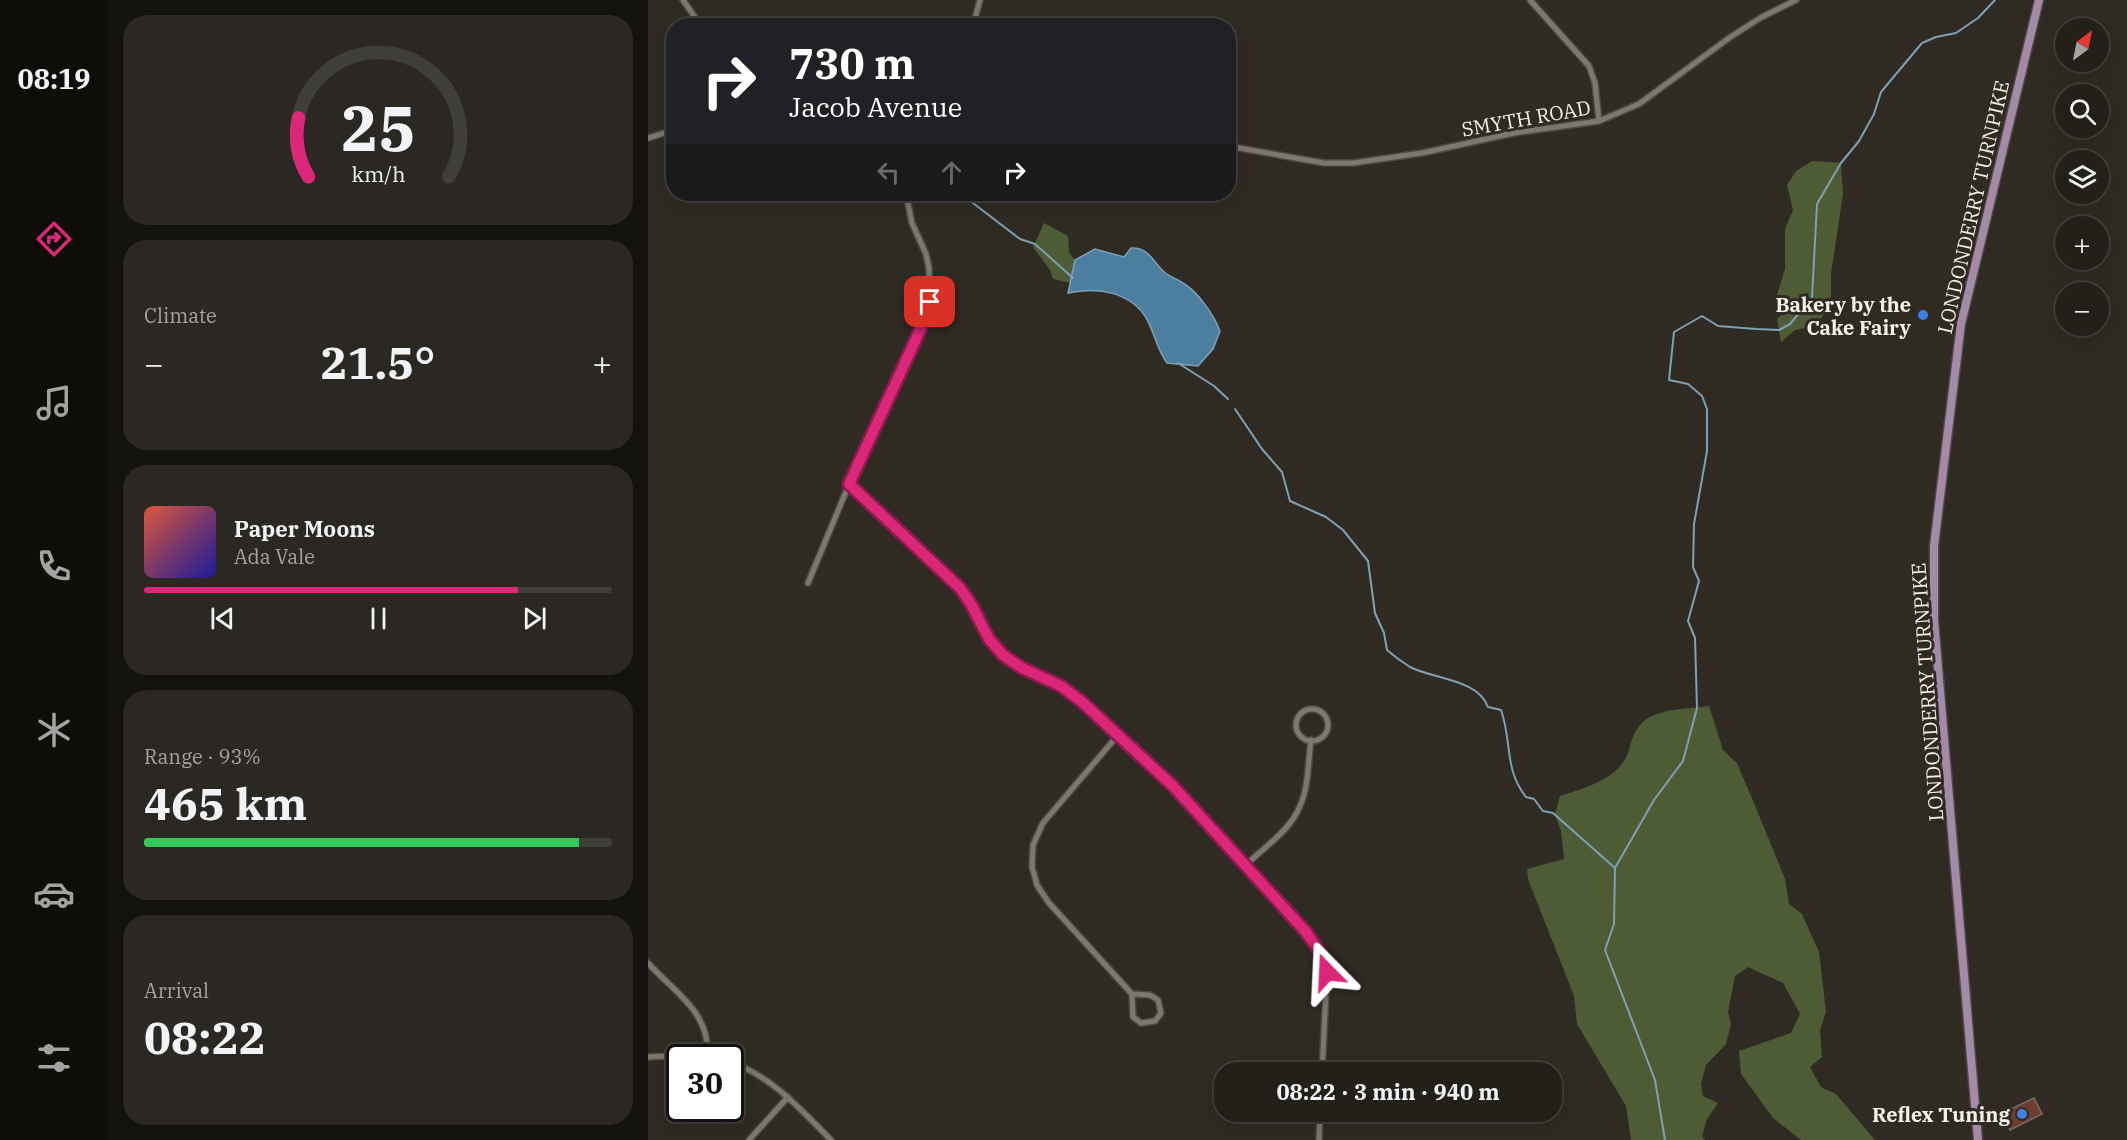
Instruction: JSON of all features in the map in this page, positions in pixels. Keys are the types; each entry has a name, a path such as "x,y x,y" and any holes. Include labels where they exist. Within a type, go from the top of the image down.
{"main road":[{"name":"LONDONDERRY TURNPIKE","path":"1978,1140 1934,620 1934,556 1961,324 2039,0"}],"street":[{"path":"683,0 695,18"},
{"path":"975,18 980,0"},
{"path":"1530,0 1589,66 1595,83 1599,121"},
{"name":"SMYTH ROAD","path":"1236,147 1324,163 1353,163 1422,153 1514,133 1599,121 1639,104 1729,38 1760,18 1796,0"},
{"path":"648,138 666,132"},
{"path":"808,583 849,484 921,328 930,302 928,261 912,223 907,201"},
{"path":"849,484 960,588 989,639 1003,655 1022,668 1071,693 1118,735 1173,786 1315,942 1325,962 1327,981 1323,1062"},
{"path":"1315,709 1324,714 1327,729 1321,738 1311,740 1299,732 1297,722 1304,712 1315,709"},
{"path":"1118,735 1043,823 1033,845 1032,867 1037,885 1049,903 1132,994 1132,1013 1136,1020 1146,1024 1159,1018 1162,1008 1158,1000 1150,995 1132,994"},
{"path":"1245,866 1289,825 1298,812 1305,789 1311,740"},
{"path":"648,963 700,1017 707,1044"},
{"path":"648,1057 666,1056"},
{"path":"744,1068 765,1078 788,1097 831,1140"},
{"path":"749,1140 788,1097"},
{"path":"1319,1140 1320,1122"}],"green space":[{"path":"1812,161 1841,163 1843,194 1831,274 1831,303 1816,326 1795,330 1781,342 1777,319 1794,304 1777,295 1785,269 1785,229 1793,210 1787,185 1796,171"},
{"path":"1044,223 1068,236 1069,252 1075,260 1070,283 1053,279 1050,270 1033,247"},
{"path":"1709,706 1723,750 1737,763 1785,879 1789,904 1802,914 1819,952 1826,1012 1820,1030 1822,1057 1810,1067 1821,1087 1836,1094 1875,1140 1801,1140 1773,1118 1741,1074 1739,1051 1791,1033 1800,1014 1783,983 1748,967 1735,976 1728,1012 1731,1024 1726,1044 1706,1065 1701,1084 1703,1096 1718,1103 1707,1119 1702,1136 1705,1140 1631,1140 1626,1106 1577,1024 1574,996 1528,879 1527,869 1564,859 1561,831 1555,814 1560,796 1612,774 1624,761 1635,733 1648,718 1674,710"}],"water":[{"path":"1131,248 1146,252 1165,273 1189,287 1214,318 1220,331 1213,349 1198,366 1167,363 1145,316 1130,301 1100,291 1068,293 1075,260 1095,249 1124,257"}],"building":[{"name":"Reflex Tuning","path":"2034,1098 2042,1114 2010,1130 2002,1113"}],"waterway":[{"path":"1665,1140 1655,1080 1605,950 1614,924 1615,868 1654,800 1683,761 1697,708 1695,638 1688,621 1699,581 1693,567 1694,524 1707,451 1707,409 1702,396 1688,384 1669,380 1674,332 1702,316 1718,326 1779,330 1790,324 1812,298 1817,204 1841,163 1859,141 1874,114 1881,92 1922,43 1936,37 1956,33 1978,18 1995,0"},
{"path":"970,201 1020,239 1035,244 1073,278"},
{"path":"1178,363 1214,386 1228,399"},
{"path":"1235,409 1262,449 1282,472 1290,501 1326,517 1343,530 1368,561 1375,613 1384,633 1387,650 1410,667 1465,685 1483,698 1488,707 1501,710 1511,766 1519,787 1526,797 1534,799 1543,811 1553,813 1615,868"}],"place":[{"name":"Bakery by the Cake Fairy","path":"1923,315"},
{"name":"Reflex Tuning","path":"2022,1114"}],"route":[{"path":"930,302 921,328 849,484 960,588 989,639 1003,655 1011,662 1071,693 1173,786 1315,942 1325,962 1327,972"}]}
